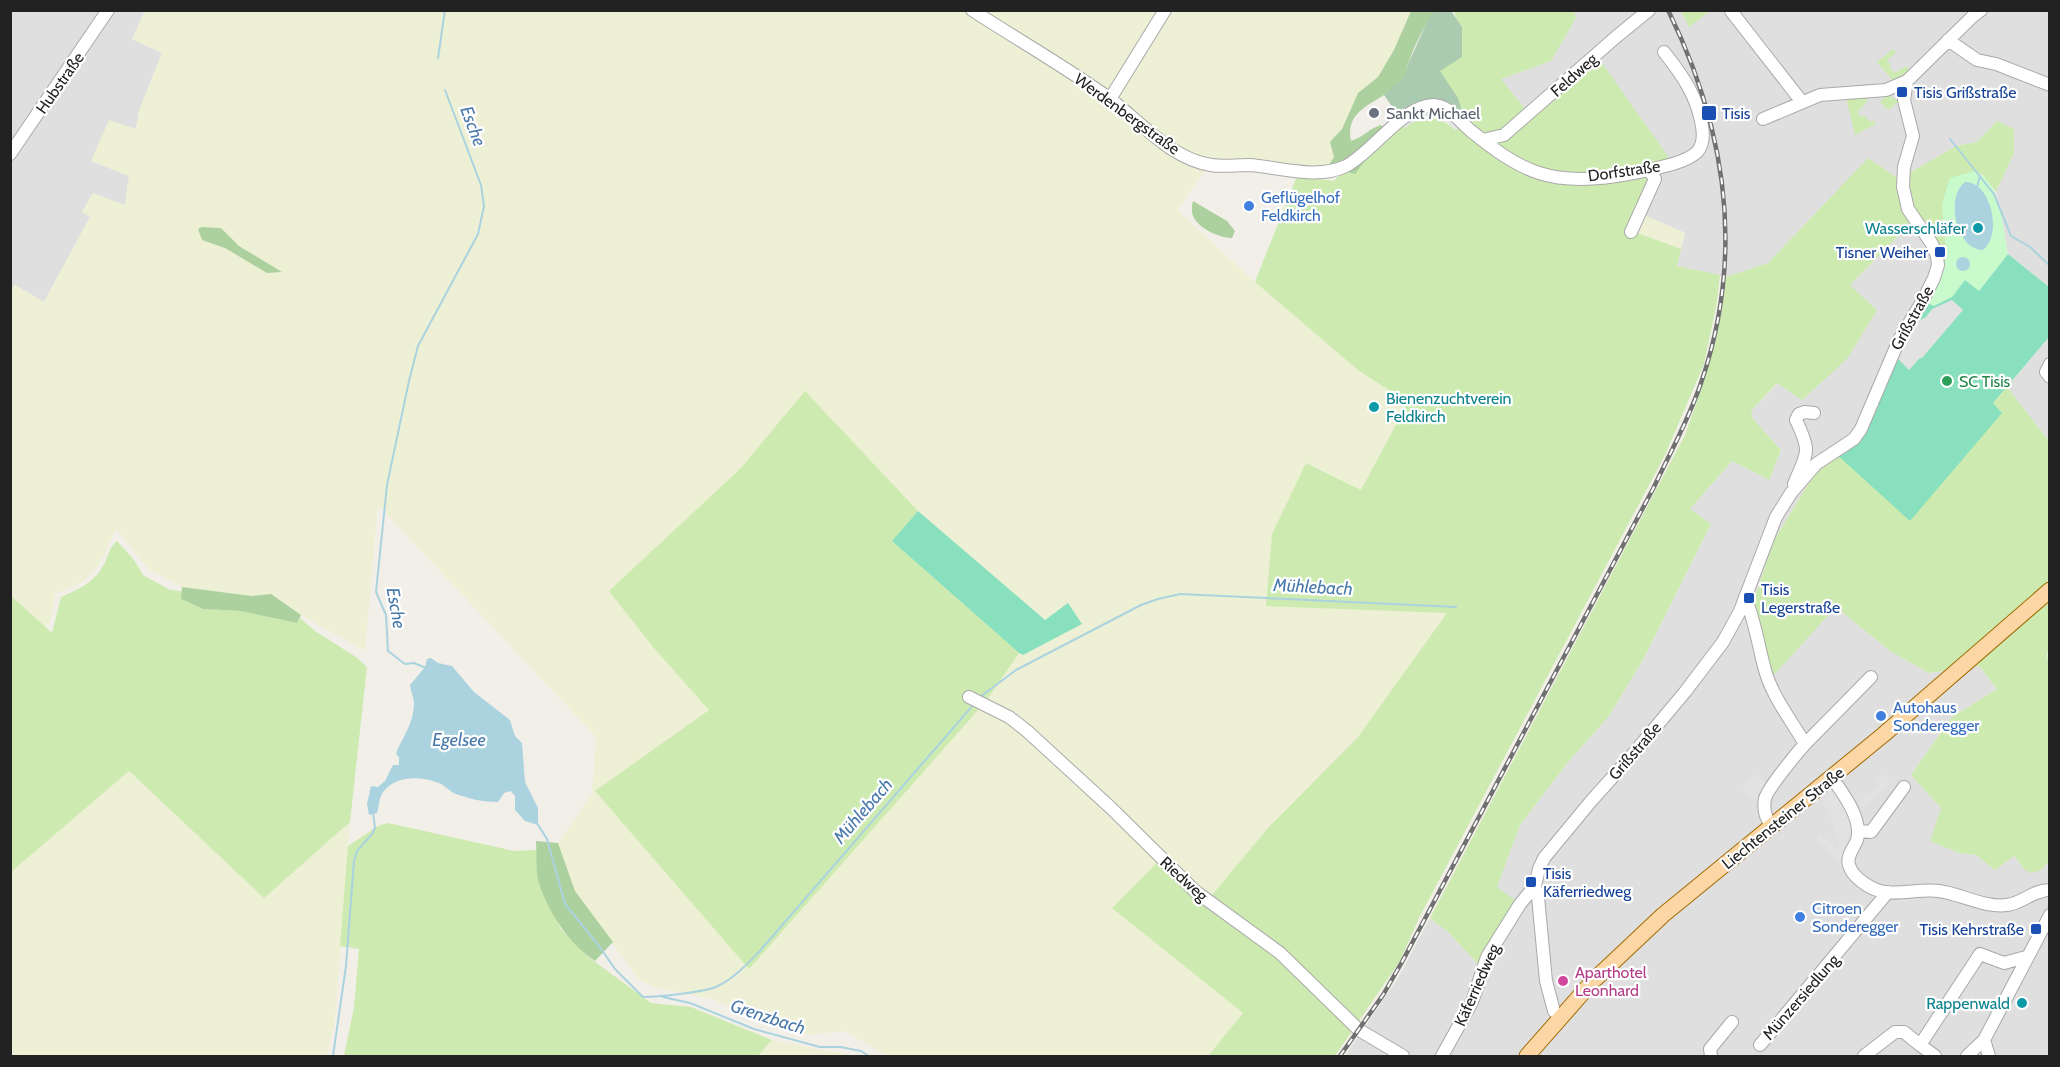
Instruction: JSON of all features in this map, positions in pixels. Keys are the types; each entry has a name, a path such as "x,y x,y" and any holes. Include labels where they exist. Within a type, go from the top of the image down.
{"main road":[{"name":"Liechtensteiner Straße","path":"1527,1056 1593,981 1643,933 1928,697 2049,590"}],"street":[{"name":"Hubstraße","path":"10,154 108,10"},
{"name":"Werdenbergstraße","path":"972,10 1110,99 1177,152 1195,160 1211,165 1249,165 1321,172 1333,170"},
{"path":"1110,99 1165,10"},
{"name":"Feldweg","path":"1483,140 1498,138 1522,121 1649,10"},
{"path":"1764,119 1820,95 1886,90 1907,81 1972,16 1981,10"},
{"path":"1731,11 1802,102"},
{"path":"1948,40 1977,60 1996,64 2049,85"},
{"name":"Dorfstraße","path":"1333,170 1346,166 1371,148 1395,124 1419,109 1434,105 1446,108 1499,152 1529,169 1548,176 1602,178 1649,170 1682,161 1697,154 1702,147 1699,107 1685,78 1664,52"},
{"name":"Grißstraße","path":"1561,1016 1554,1011 1546,981 1535,886 1544,858 1701,672 1723,642 1740,611 1776,517 1791,493 1816,464 1854,439 1861,429 1899,340 1934,278 1938,265 1937,256 1932,244 1908,209 1903,187 1904,168 1913,136 1904,100 1907,81"},
{"path":"1886,90 1904,100"},
{"path":"1498,138 1499,152"},
{"path":"1631,231 1655,179 1649,170"},
{"path":"2049,364 2046,372 2049,377"},
{"name":"Grißstraße","path":"1791,493 1807,454 1805,440 1796,420 1799,414 1814,413"},
{"path":"1745,597 1772,688 1805,744"},
{"path":"1772,827 1766,817 1766,797 1805,744 1871,677"},
{"name":"Riedweg","path":"974,700 1009,717 1028,731 1087,784 1195,891 1280,953 1359,1030 1403,1056"},
{"path":"1832,778 1847,801 1859,831 1849,855 1848,866 1855,875 1871,887 1888,892 1938,891 1995,905 2016,903 2039,890 2049,890"},
{"path":"1859,831 1871,832 1904,787"},
{"name":"Käferriedweg","path":"1442,1056 1469,1008 1487,957 1520,904 1535,886"},
{"name":"Münzersiedlung","path":"1760,1045 1888,892"},
{"path":"1967,1056 1984,1040 2049,915"},
{"path":"1920,1045 1980,954 2004,963 2026,957"},
{"path":"1710,1056 1710,1049 1732,1022"},
{"path":"1864,1056 1895,1032 1904,1032 1935,1056"},
{"path":"1984,1040 1989,1056"}],"shaded area":[{"path":"11,11 145,11 132,39 162,53 139,111 136,129 92,161 129,176 125,206 93,193 90,217 44,302 15,285 11,290"},
{"path":"1574,11 2049,11 2049,287 2008,254 1996,192 2014,153 1977,142 1956,146 1899,179 1868,159 1768,263 1726,277 1677,266 1685,233 1639,213 1529,116 1501,79 1551,61 1576,18"},
{"path":"1433,110 1440,111 1460,126 1457,130 1444,119 1433,116 1411,123 1406,128 1402,124 1409,118"},
{"path":"1914,220 1933,244 1935,278 1866,419 1810,481 1773,542 1753,603 1773,675 1836,607 1890,651 1929,673 1979,666 1997,689 1952,717 1911,775 1941,808 1930,841 1959,853 1976,855 1995,870 2014,856 2025,870 2041,870 2049,861 2049,1056 1345,1056 1398,978 1430,918 1448,932 1478,964 1497,887 1520,825 1568,762 1609,716 1644,658 1711,524 1690,509 1732,461 1769,480 1781,450 1753,419 1751,411 1778,383 1850,285"},
{"path":"1952,300 1963,310 1909,370 1898,359 1901,347 1918,321 1926,317 1932,309"},
{"path":"2049,337 2049,441 2007,387"},
{"path":"1754,773 1768,784 1754,800 1741,788"},
{"path":"1882,773 1891,783 1862,807 1858,802 1881,784 1877,778"},
{"path":"1834,792 1841,796 1855,828 1850,846 1840,862 1816,838 1820,833 1837,849 1839,844 1837,835 1823,799"}],"green space":[{"path":"145,11 1411,11 1394,50 1378,77 1358,93 1342,129 1330,142 1334,157 1328,166 1214,159 1177,210 1255,282 1359,371 1408,402 1361,490 1307,463 1448,613 1358,737 1268,828 1212,895 1113,908 1243,1013 1208,1056 887,1056 845,1031 809,1035 765,1021 708,998 656,988 638,979 575,891 558,843 592,793 596,737 378,505 365,651 301,615 271,594 252,596 182,587 148,569 116,529 99,565 82,582 55,594 50,622 20,654 11,656 10,290 15,285 44,302 90,217 82,212 93,193 125,205 129,176 91,161 109,120 136,129 139,111 162,53 132,39"},
{"path":"1411,11 1435,11 1416,43 1404,78 1388,93 1360,111 1350,129 1351,141 1381,125 1387,131 1355,174 1328,166 1334,157 1330,142 1342,129 1358,93 1378,77 1394,50"},
{"path":"1435,11 1451,11 1462,27 1462,57 1440,71 1458,98 1467,127 1446,107 1398,115 1384,95 1404,77 1428,20"},
{"path":"1454,11 1574,11 1576,18 1551,61 1501,79 1530,115 1598,57 1672,162 1650,169 1654,179 1632,231 1681,249 1677,266 1720,275 1717,302 1704,364 1665,455 1419,918 1400,961 1335,1056 1208,1056 1243,1013 1112,908 1161,859 1212,895 1268,828 1358,737 1447,613 1266,606 1272,534 1306,463 1361,490 1408,402 1359,371 1255,282 1297,176 1334,181 1343,171 1402,124 1433,116 1456,130 1440,71 1462,27"},
{"path":"1681,11 1710,11 1689,27"},
{"path":"1893,49 1896,53 1887,60 1891,65 1889,67 1895,73 1906,66 1910,71 1895,83 1877,62"},
{"path":"1864,94 1868,101 1857,112 1861,117 1864,115 1870,122 1873,120 1876,124 1855,135 1846,97"},
{"path":"1888,95 1899,101 1888,110 1880,102"},
{"path":"1997,121 2014,129 2014,153 1996,192 1982,174 1942,204 1946,247 1936,256 1914,220 1850,285 1877,310 1847,359 1802,400 1777,383 1751,411 1753,419 1781,450 1769,480 1732,461 1690,509 1711,524 1644,658 1609,716 1568,762 1520,825 1497,887 1519,903 1479,965 1448,932 1430,918 1685,435 1711,357 1726,277 1768,263 1868,158 1899,179 1956,146 1977,142"},
{"path":"1975,171 1984,177 1996,196 2008,254 1979,291 1965,280 1952,297 1934,306 1923,301 1936,256 1946,247 1942,204 1950,178"},
{"path":"1193,201 1227,221 1235,231 1232,238 1215,234 1199,225 1192,214"},
{"path":"1639,213 1685,233 1681,249 1632,231"},
{"path":"202,227 221,228 239,246 282,272 267,273 225,248 202,240 198,229"},
{"name":"SC Tisis","path":"2008,254 2049,287 2049,337 1993,403 2002,413 1910,521 1835,453 1854,439 1923,301 1934,306 1952,297 1965,280 1979,291"},
{"path":"2007,387 2049,441 2050,644 2047,655 2050,673 2049,861 2041,870 2031,873 2025,870 2014,856 1995,870 1976,855 1959,853 1930,841 1941,808 1911,775 1952,717 1997,689 1979,666 1929,673 1890,651 1836,607 1773,676 1753,603 1773,542 1810,481 1835,453 2002,413 1993,403"},
{"path":"805,391 918,511 892,541 1019,653 987,700 749,969 595,791 709,710 653,647 609,591 740,469"},
{"path":"918,511 1045,620 1068,603 1082,624 1023,655 1019,653 892,541"},
{"path":"117,541 134,560 143,575 170,590 182,591 181,599 203,609 240,611 297,623 300,618 367,667 350,822 264,898 129,771 11,872 10,595 52,633 61,597 79,589 95,577"},
{"path":"182,587 252,596 271,594 301,615 297,623 240,611 203,609 181,599"},
{"path":"129,771 264,898 350,822 335,1021 327,1056 11,1056 10,872"},
{"path":"388,823 514,851 536,850 539,882 561,929 587,956 651,1003 691,1007 772,1040 758,1056 344,1056 354,1007 359,949 340,946 348,846 378,826"},
{"path":"536,841 558,843 575,891 613,942 595,961 569,937 548,905 538,878"},
{"path":"772,1040 822,1050 858,1056 759,1056"}],"water":[{"path":"1965,182 1974,184 1982,190 1991,210 1992,233 1989,243 1983,250 1974,248 1966,241 1956,222 1956,199 1959,189"},
{"path":"1963,257 1968,259 1970,264 1968,269 1963,271 1958,269 1956,264 1958,259"},
{"name":"Egelsee","path":"431,658 438,663 452,666 474,692 510,720 515,736 522,743 525,782 538,808 538,825 525,821 515,810 515,796 511,791 504,793 498,802 482,801 456,794 439,783 415,778 401,780 389,786 381,796 377,813 369,815 367,804 371,786 378,787 385,781 393,765 399,765 399,757 396,754 413,712 414,702 410,685 425,667 427,659"}],"waterway":[{"name":"Esche","path":"438,58 445,10"},
{"name":"Esche","path":"426,668 414,663 405,664 388,651 386,615 376,592 387,485 418,346 478,234 484,206 481,185 445,90"},
{"name":"Mühlebach","path":"1950,139 1994,194 2011,236 2030,247 2050,266"},
{"name":"Mühlebach","path":"1977,187 1980,176"},
{"name":"Mühlebach","path":"980,697 1016,670 1141,605 1180,594 1456,607"},
{"name":"Mühlebach","path":"537,823 547,839 565,904 615,969 643,997 682,994 712,988 735,975 758,953 974,704"},
{"name":"Esche","path":"333,1056 346,966 354,861 357,851 375,828 373,812"},
{"name":"Grenzbach","path":"663,997 690,1003 754,1029 820,1047 840,1047 861,1051 869,1056"}],"railway":[{"path":"1340,1056 1383,995 1402,962 1654,487 1685,423 1701,383 1715,335 1723,288 1725,240 1723,194 1716,147 1704,101 1688,55 1668,10"}],"place":[{"name":"Tisis Grißstraße","path":"1902,92"},
{"name":"Sankt Michael","path":"1374,113"},
{"name":"Tisis","path":"1709,113"},
{"name":"Geflügelhof Feldkirch","path":"1249,206"},
{"name":"Wasserschläfer","path":"1978,228"},
{"name":"Tisner Weiher","path":"1940,252"},
{"name":"SC Tisis","path":"1947,381"},
{"name":"Bienenzuchtverein Feldkirch","path":"1374,407"},
{"name":"Tisis Legerstraße","path":"1749,598"},
{"name":"Autohaus Sonderegger","path":"1881,716"},
{"name":"Tisis Käferriedweg","path":"1531,882"},
{"name":"Citroen Sonderegger","path":"1800,917"},
{"name":"Tisis Kehrstraße","path":"2036,929"},
{"name":"Aparthotel Leonhard","path":"1563,981"},
{"name":"Rappenwald","path":"2022,1003"}]}
